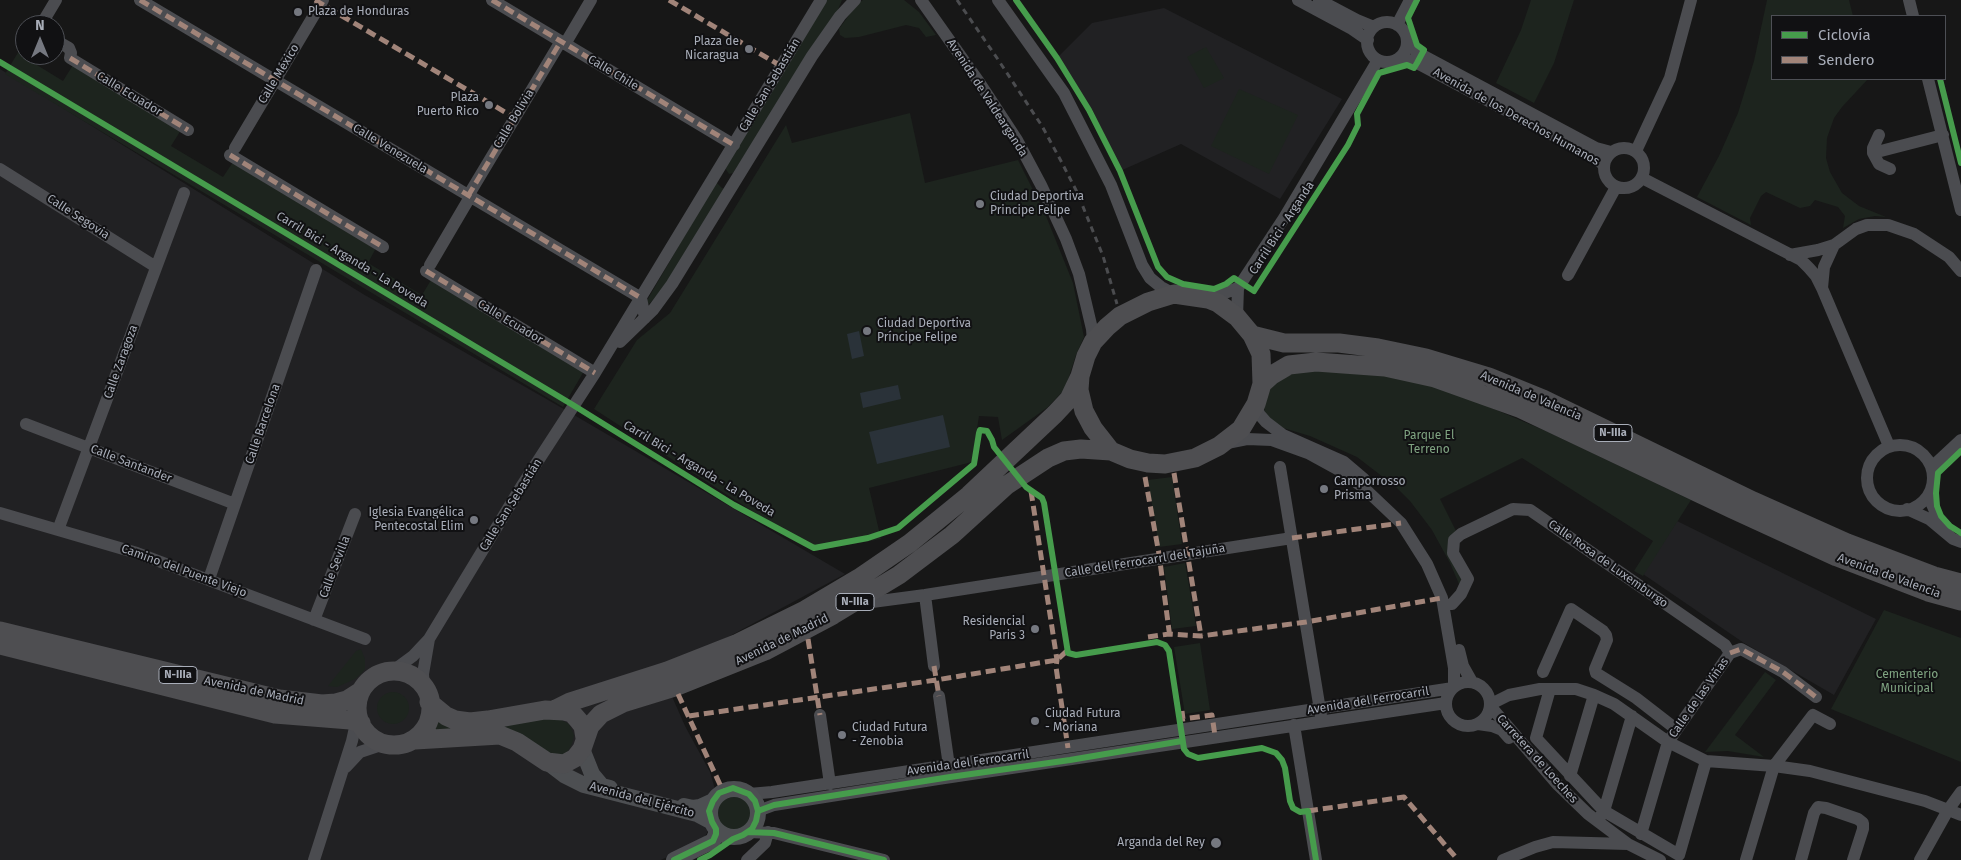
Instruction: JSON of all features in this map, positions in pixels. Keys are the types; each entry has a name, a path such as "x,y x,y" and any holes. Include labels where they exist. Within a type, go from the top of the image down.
{"highway":[{"name":"N-IIIa","path":"1174,294 1208,300 1218,303 1237,317 1252,335 1260,354 1262,384 1256,404 1241,429 1219,446 1195,458 1165,464 1130,460 1111,451 1093,428 1084,411 1079,390 1080,376 1086,356 1093,342 1106,327 1120,316 1148,302 1174,294"},
{"name":"Avenida de Valencia","path":"1252,335 1284,342 1339,343 1378,348 1426,358 1489,377 1543,399 1753,501 1847,542 1934,576 1961,583"},
{"name":"Avenida de Valencia","path":"1262,384 1272,375 1289,365 1316,362 1385,368 1435,378 1519,408 1837,557 1928,592 1961,601"},
{"name":"Avenida de Madrid","path":"427,696 446,716 455,720 470,722 554,710 570,702 667,671 738,644 805,610 859,578 910,543 969,495 1055,414 1068,399 1080,376"},
{"name":"Avenida de Madrid","path":"547,762 564,764 575,758 594,721 612,708 675,688 765,651 850,605 899,575 952,535 1007,485 1048,458 1064,451 1072,450 1111,451"},
{"name":"Avenida de Madrid","path":"0,631 302,703 329,704 347,700 361,691"},
{"name":"Avenida de Madrid","path":"0,645 275,714 358,720"},
{"name":"N-IIIa","path":"361,691 377,674 394,670 412,676 427,696"},
{"path":"361,691 358,700 358,720 368,735 384,744 401,745 415,740 500,735 517,742 547,762"},
{"path":"415,740 428,722 430,710 427,696"},
{"name":"N-IIIa","path":"554,710 572,714 583,726 584,743"}],"main road":[{"name":"Avenida del Ejército","path":"584,743 592,774 602,786 692,808 706,806 713,801"},
{"name":"Avenida del Ejército","path":"547,762 564,775 584,785 696,814 714,826"},
{"path":"674,860 713,841 716,834 710,811 713,801 719,793 728,789 739,789 749,794 756,801 758,814 754,825 743,834 700,860"},
{"path":"714,826 723,834 743,834"}],"street":[{"path":"47,15 56,0"},
{"name":"Calle Venezuela","path":"140,0 641,298"},
{"name":"Calle México","path":"323,0 233,151 383,247"},
{"name":"Calle Chile","path":"492,0 734,145"},
{"name":"Calle Bolivia","path":"428,268 563,42 591,0"},
{"name":"Calle San Sebastián","path":"428,639 720,170 821,0"},
{"path":"840,16 845,0"},
{"path":"840,16 855,0"},
{"path":"998,0 1064,93 1111,185 1142,265 1150,278 1174,294"},
{"path":"1298,0 1352,29 1368,40"},
{"path":"1319,0 1356,20 1374,27"},
{"path":"1398,25 1410,0"},
{"path":"1636,152 1670,78 1691,0"},
{"path":"1909,0 1913,15"},
{"name":"Avenida de Valdearganda","path":"922,2 979,82 1017,140 1041,185 1066,239 1079,274 1092,329 1093,342"},
{"name":"Calle San Sebastián","path":"595,373 626,335 654,310 672,284 812,56 840,16"},
{"path":"1408,44 1400,58 1385,62 1378,60 1372,55 1368,47 1369,34 1374,27 1381,23 1389,22 1398,25 1404,31 1408,44 1422,55 1596,148 1611,152"},
{"name":"Calle Ecuador","path":"65,45 70,48 70,58 188,130"},
{"name":"Avenida de los Derechos Humanos","path":"1400,58 1417,63 1592,156 1604,165"},
{"path":"1237,317 1238,288 1284,218 1378,60"},
{"path":"1928,80 1961,210"},
{"path":"1880,135 1873,148 1873,154 1880,164 1890,169"},
{"path":"1873,154 1942,135"},
{"path":"1619,148 1628,148 1636,152 1642,157 1644,165 1642,178 1632,187 1616,187 1606,177 1604,165 1606,158 1611,152 1619,148"},
{"name":"Calle Segovia","path":"0,169 156,267"},
{"path":"720,170 720,176 724,180 728,182 735,180"},
{"path":"1642,178 1790,255 1809,268 1816,276 1822,288 1889,446"},
{"path":"1568,274 1616,187"},
{"name":"Calle Zaragoza","path":"58,530 184,193"},
{"path":"1790,255 1834,245 1856,229 1867,225 1888,224 1914,234 1955,256 1961,271"},
{"path":"1822,288 1824,267 1834,245"},
{"name":"Calle Ecuador","path":"428,268 595,373"},
{"name":"Calle Barcelona","path":"209,579 316,270"},
{"path":"1208,300 1238,288"},
{"path":"641,298 645,318"},
{"path":"1219,446 1247,439 1272,440 1286,444 1308,453 1339,470 1363,487 1390,511 1416,543 1440,592 1454,668 1453,687 1446,702 1450,717 1456,723 1463,726 1471,726 1478,724 1489,714 1491,705 1486,690 1472,682 1467,675 1460,656 1452,604 1434,560 1407,518 1382,492 1344,462 1283,434 1266,422 1259,414 1256,404"},
{"name":"Calle Santander","path":"26,424 235,504"},
{"path":"1932,467 1961,440"},
{"path":"1907,510 1920,504 1930,492 1933,484 1932,467 1922,453 1913,447 1905,445 1889,446 1873,458 1869,465 1867,481 1870,492 1882,505 1888,508 1907,510 1929,519 1957,541"},
{"path":"1280,467 1321,714"},
{"path":"1930,492 1931,502 1937,516 1957,541"},
{"name":"Calle Rosa de Luxemburgo","path":"1452,604 1461,594 1468,579 1453,553 1454,540 1461,534 1513,509 1530,510 1725,645 1730,653"},
{"name":"Camino del Puente Viejo","path":"0,513 137,553 365,639"},
{"name":"Calle Sevilla","path":"314,620 355,514"},
{"name":"Calle del Ferrocarrl del Tajuña","path":"850,605 925,595 1292,536"},
{"path":"925,595 934,666"},
{"path":"1543,672 1571,609 1606,635 1607,640 1595,669 1596,673 1636,698 1676,729"},
{"path":"394,670 413,656 428,639"},
{"path":"427,696 423,674 428,639"},
{"path":"1730,653 1741,649 1784,672 1816,697"},
{"name":"Calle de las Viñas","path":"1641,834 1668,742 1730,653"},
{"path":"1453,687 1466,682 1472,682"},
{"name":"Avenida del Ferrocarril","path":"758,814 774,805 1294,725 1321,714 1453,687"},
{"path":"1491,705 1509,695 1550,688 1576,689 1614,704 1668,742 1706,761 1774,766 1810,771 1956,810"},
{"name":"Carretera de Loeches","path":"1550,688 1536,738 1570,776 1615,844 1642,860"},
{"path":"1570,776 1594,695"},
{"path":"938,696 949,766"},
{"name":"Avenida del Ferrocarril","path":"749,794 761,794 1321,714 1446,702"},
{"name":"Carretera de Loeches","path":"1491,705 1558,785 1628,844 1660,860"},
{"path":"820,715 830,784"},
{"path":"1746,860 1774,766 1812,715 1830,724"},
{"path":"1598,819 1632,716"},
{"path":"314,860 358,720"},
{"name":"Carretera de Loeches","path":"1478,724 1502,730 1552,789 1598,819 1641,834 1679,855 1706,761"},
{"path":"1294,725 1316,860"},
{"path":"342,773 350,761 360,752 384,744"},
{"path":"1928,860 1956,810 1961,792"},
{"path":"1800,860 1814,813 1818,807 1858,819 1863,823 1863,829 1853,860"},
{"path":"1920,860 1956,810"},
{"path":"758,814 775,832 788,836"},
{"path":"743,834 768,832 884,860"},
{"path":"746,860 765,843 768,832"},
{"path":"1503,860 1553,842 1628,844"}],"shaded area":[{"path":"1164,8 1342,99 1280,199 1181,144 1120,171 1089,110 1057,58 1092,23"},
{"path":"0,69 363,294 845,574 702,651 659,667 685,726 710,772 715,789 701,800 708,828 703,839 661,860 0,860"},
{"path":"859,331 864,356 852,359 847,334"},
{"path":"898,385 901,399 863,408 860,393"},
{"path":"943,415 950,447 877,464 869,432"},
{"path":"1677,521 1876,619 1834,695 1744,643 1643,574"}],"green space":[{"path":"825,0 842,0 837,12 733,173 729,174 725,168"},
{"path":"863,0 904,0 919,12 936,35 926,37 919,28 906,25 859,37 845,38 840,35 839,29 857,4"},
{"path":"1531,0 1574,0 1554,63 1534,103 1496,83 1521,30"},
{"path":"1767,0 1849,0 1853,15 1771,15 1771,80 1867,80 1834,118 1827,138 1826,158 1830,172 1842,193 1859,206 1886,217 1875,216 1859,219 1843,228 1845,216 1838,207 1815,200 1810,206 1800,208 1766,192 1761,196 1750,218 1751,225 1697,197 1719,156 1738,113 1754,61"},
{"path":"1206,47 1224,78 1204,88 1187,57"},
{"path":"15,58 15,65 37,65 63,81 73,65 181,130 171,146 223,177 233,162 376,248 368,263 422,295 431,280 584,371 563,407 5,74"},
{"path":"1239,89 1298,115 1269,174 1211,146"},
{"name":"Ciudad Deportiva Príncipe Felipe","path":"910,113 925,183 1018,160 1046,216 1073,283 1084,337 1065,389 1048,407 1002,440 998,417 979,416 972,462 869,488 881,539 814,551 594,409 637,340 670,313 786,125 792,143"},
{"path":"716,182 726,189 668,282 651,302 642,309"},
{"name":"Parque El Terreno","path":"1297,371 1354,371 1433,383 1548,432 1691,500 1643,576 1634,571 1653,541 1522,458 1440,499 1457,533 1453,536 1462,574 1459,584 1432,530 1410,501 1396,487 1357,457 1310,436 1280,427 1265,414 1263,402 1273,384"},
{"path":"1172,477 1182,544 1159,547 1148,480"},
{"path":"1185,563 1196,626 1172,629 1164,567"},
{"name":"Cementerio Municipal","path":"1884,610 1961,638 1961,762 1831,709"},
{"path":"1200,643 1210,710 1185,714 1174,647"},
{"path":"361,649 365,659 365,669 362,673 355,679 337,687 328,686 356,651"},
{"path":"1765,672 1776,680 1735,735 1764,757 1728,751 1705,752"},
{"path":"393,692 405,696 409,708 405,720 393,724 381,720 377,708 381,696"},
{"path":"556,717 569,724 574,735 568,751 562,755 551,755 434,731 438,720"},
{"path":"734,794 746,800 752,812 746,824 734,830 722,824 716,812 722,800"}],"railway":[{"path":"957,0 1042,126 1061,161 1077,192 1103,256 1117,304"}],"marked path":[{"path":"140,0 641,298"},
{"path":"315,0 515,118"},
{"path":"492,0 734,145"},
{"path":"669,0 781,66"},
{"path":"468,196 561,41"},
{"path":"70,58 188,130"},
{"path":"230,155 383,247"},
{"path":"426,271 595,373"},
{"path":"1174,473 1201,636"},
{"path":"1145,477 1159,554 1170,638"},
{"path":"1031,491 1057,660 1056,667 1068,748"},
{"path":"1292,538 1401,523"},
{"path":"1148,637 1169,634 1201,636 1306,622 1442,598"},
{"path":"808,639 820,715"},
{"path":"689,716 936,680 1057,660 1069,649"},
{"path":"1730,653 1741,649 1783,672 1816,697"},
{"path":"934,666 939,696"},
{"path":"678,694 723,791"},
{"path":"1182,711 1183,719 1212,715 1215,736"},
{"path":"1308,811 1404,797 1458,860"}],"cycle path":[{"name":"Carril Bici - Arganda","path":"1016,0 1057,58 1089,110 1120,171 1158,267 1167,277 1183,284 1214,289 1234,278 1254,291 1348,145 1358,125 1357,114 1379,73 1407,65 1414,68 1417,63 1424,50 1417,45 1408,18 1417,0"},
{"name":"Carril Bici - Arganda - La Poveda","path":"0,62 573,405 734,505 814,548 868,538 898,528 974,464 980,430 987,431 994,447 1026,487 1042,498 1044,503 1068,653 1076,655 1157,642 1165,645 1169,651 1184,749 1188,754 1198,758 1262,748 1276,753 1282,760 1285,768 1290,801 1293,808 1300,812 1308,811 1316,860"},
{"path":"1940,80 1961,163"},
{"path":"1961,451 1938,473 1936,493 1937,506 1941,516 1950,526 1961,533"},
{"path":"758,811 774,805 1182,741"},
{"path":"674,860 713,841 716,829 709,811 719,793 733,788 749,794 755,801 758,811 752,829 700,860"},
{"path":"748,832 774,833 884,860"}],"place":[{"name":"Plaza de Honduras","path":"298,12"},
{"name":"Plaza de Nicaragua","path":"749,49"},
{"name":"Plaza Puerto Rico","path":"489,105"},
{"name":"Ciudad Deportiva Principe Felipe","path":"980,204"},
{"name":"Ciudad Deportiva Príncipe Felipe","path":"867,331"},
{"name":"Camporrosso Prisma","path":"1324,489"},
{"name":"Iglesia Evangélica Pentecostal Elim","path":"474,520"},
{"name":"Residencial Paris 3","path":"1035,629"},
{"name":"Ciudad Futura - Moriana","path":"1035,721"},
{"name":"Ciudad Futura - Zenobia","path":"842,735"},
{"name":"Arganda del Rey","path":"1216,843"}]}
